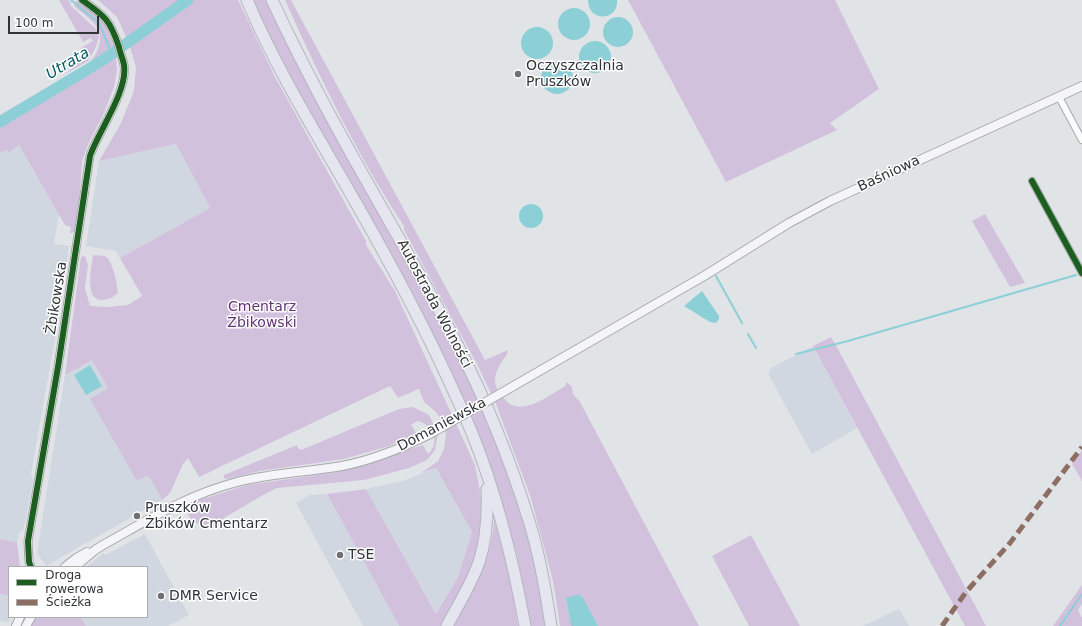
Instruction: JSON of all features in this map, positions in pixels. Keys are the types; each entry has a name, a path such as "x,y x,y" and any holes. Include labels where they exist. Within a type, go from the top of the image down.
{"highway":[{"name":"Autostrada Wolności","path":"247,0 264,38 286,79 405,292 441,364 472,433 499,513 516,579 525,626"},
{"name":"Autostrada Wolności","path":"272,0 308,74 425,284 477,384 504,451 530,524 538,554 551,626"},
{"path":"447,626 470,583 479,562 486,535 488,514 482,462"}],"main road":[{"name":"Baśniowa","path":"704,276 789,223 830,201 1082,86"},
{"name":"Domaniewska","path":"76,566 95,550 164,510 222,486 274,475 342,466 362,461 407,445 430,434 704,276"},
{"name":"Domaniewska","path":"66,566 89,551 95,550"}],"street":[{"name":"Żbikowska","path":"31,566 28,541 58,367 90,156 95,142 115,105 121,89 124,65 109,22 104,16 82,0"},
{"path":"1060,97 1082,140"},
{"path":"1032,181 1082,273"}],"shaded area":[{"path":"176,144 210,208 120,258 116,251 86,246 99,161"},
{"path":"19,145 59,215 54,244 69,246 65,279 61,280 60,286 63,288 59,316 31,474 33,480 28,509 23,531 19,534 17,542 0,539 0,153 7,150 9,153"},
{"path":"813,346 857,428 812,454 768,374 771,368"},
{"path":"92,360 108,388 91,399 137,481 147,476 151,478 162,500 46,566 37,553 65,375"},
{"path":"436,468 472,532 458,577 436,614 366,489 402,481"},
{"path":"327,494 399,626 363,626 296,503 310,495"},
{"path":"145,534 189,615 168,626 86,626 81,618 148,618 148,566 87,566 103,553 105,555"},
{"path":"0,594 8,596 9,622 0,621"},
{"path":"899,609 909,626 863,626"}],"green space":[{"path":"59,0 68,0 71,3 71,6 96,29 99,37 95,49 88,61 60,77 72,68 78,61 81,48 93,41 91,38 83,42"},
{"path":"77,0 97,15 101,20 108,32 114,48 79,72 0,118 0,115 87,64 94,57 98,49 100,35 95,24 74,6"},
{"name":"Cmentarz Żbikowski","path":"98,0 238,0 275,77 366,241 366,245 395,291 475,465 484,512 481,539 474,562 459,594 441,626 399,626 327,494 366,489 436,614 458,577 472,532 436,468 421,473 438,461 444,449 446,434 442,421 436,412 424,402 419,389 398,398 390,386 199,477 188,458 183,464 170,493 162,500 151,479 147,476 137,481 90,399 108,388 92,360 65,375 81,257 85,256 88,265 85,288 90,306 108,307 128,305 142,296 120,258 210,208 176,144 99,161 120,125 134,91 136,67 129,44 117,17"},
{"path":"251,0 268,0 467,374 497,442 522,513 533,555 546,626 530,626 517,554 498,492 479,440 283,66"},
{"path":"285,0 291,0 485,360 508,350 496,376 496,387 510,404 525,406 542,400 565,386 567,382 572,387 573,394 580,402 699,626 598,626 580,595 566,598 571,626 560,626 553,581 531,498 496,404 477,364 404,230 404,226 370,172 340,116"},
{"path":"628,0 835,0 879,89 830,123 837,130 726,182"},
{"path":"116,54 117,70 114,87 82,161 79,203 75,230 70,233 71,227 65,225 19,145 9,153 7,150 0,153 0,125"},
{"path":"985,214 1025,283 1010,287 972,221"},
{"path":"93,255 105,256 110,262 116,278 118,293 115,296 103,300 97,299 93,295 90,275"},
{"path":"831,337 986,626 965,626 813,346"},
{"path":"413,407 429,415 438,433 435,450 427,460 409,468 364,480 277,488 212,525 198,524 190,519 187,512 196,501 247,485 338,472 423,445 428,454 434,445 433,434 427,426 417,421 411,425 417,434 386,447 344,459 260,471 227,479 224,478 224,475 297,445 301,450 399,409"},
{"path":"1082,450 1082,481 1072,464"},
{"path":"494,518 509,573 518,626 452,626 474,588 486,561 493,532"},
{"path":"751,535 800,626 749,626 712,556"},
{"path":"0,539 17,542 20,566 8,566 8,596 0,594"},
{"path":"1082,585 1082,604 1078,610 1082,618 1082,626 1053,626"},
{"path":"33,618 81,618 86,626 29,626"}],"water":[{"path":"588,0 617,0 616,7 613,12 609,15 598,16 593,13 589,7"},
{"path":"571,8 577,8 587,15 590,24 589,30 583,37 577,40 571,40 561,33 558,27 558,21 565,11"},
{"path":"618,17 629,21 633,32 629,43 618,47 607,43 603,32 607,21"},
{"path":"534,27 540,27 550,34 553,43 552,49 546,56 540,59 534,59 524,52 521,46 521,40 528,30"},
{"path":"595,41 606,46 611,57 606,68 595,73 584,68 579,57 584,46"},
{"path":"554,62 560,62 570,69 573,78 572,84 566,91 560,94 554,94 544,87 541,81 541,75 548,65"},
{"path":"531,204 539,208 543,216 539,224 531,228 523,224 519,216 523,208"},
{"path":"702,291 719,316 716,323 710,322 684,306"},
{"path":"90,365 102,386 86,395 74,375"},
{"path":"580,595 583,598 598,626 571,626 566,598"}],"waterway":[{"path":"71,0 99,23 112,54"},
{"name":"Utrata","path":"0,122 100,62 188,0"},
{"path":"796,354 848,341 1076,275"},
{"path":"716,276 742,323"},
{"path":"748,334 756,348"},
{"path":"1060,626 1082,594"}],"marked path":[{"path":"942,626 966,592 1010,543 1082,447"}],"cycle path":[{"path":"31,566 28,541 58,367 90,156 122,87 124,75 123,60 113,31 106,19 82,0"},
{"path":"1032,181 1082,273"}],"place":[{"name":"Oczyszczalnia Pruszków","path":"518,74"},
{"name":"Pruszków Żbików Cmentarz","path":"137,516"},
{"name":"TSE","path":"340,555"},
{"name":"DMR Service","path":"161,596"}]}
